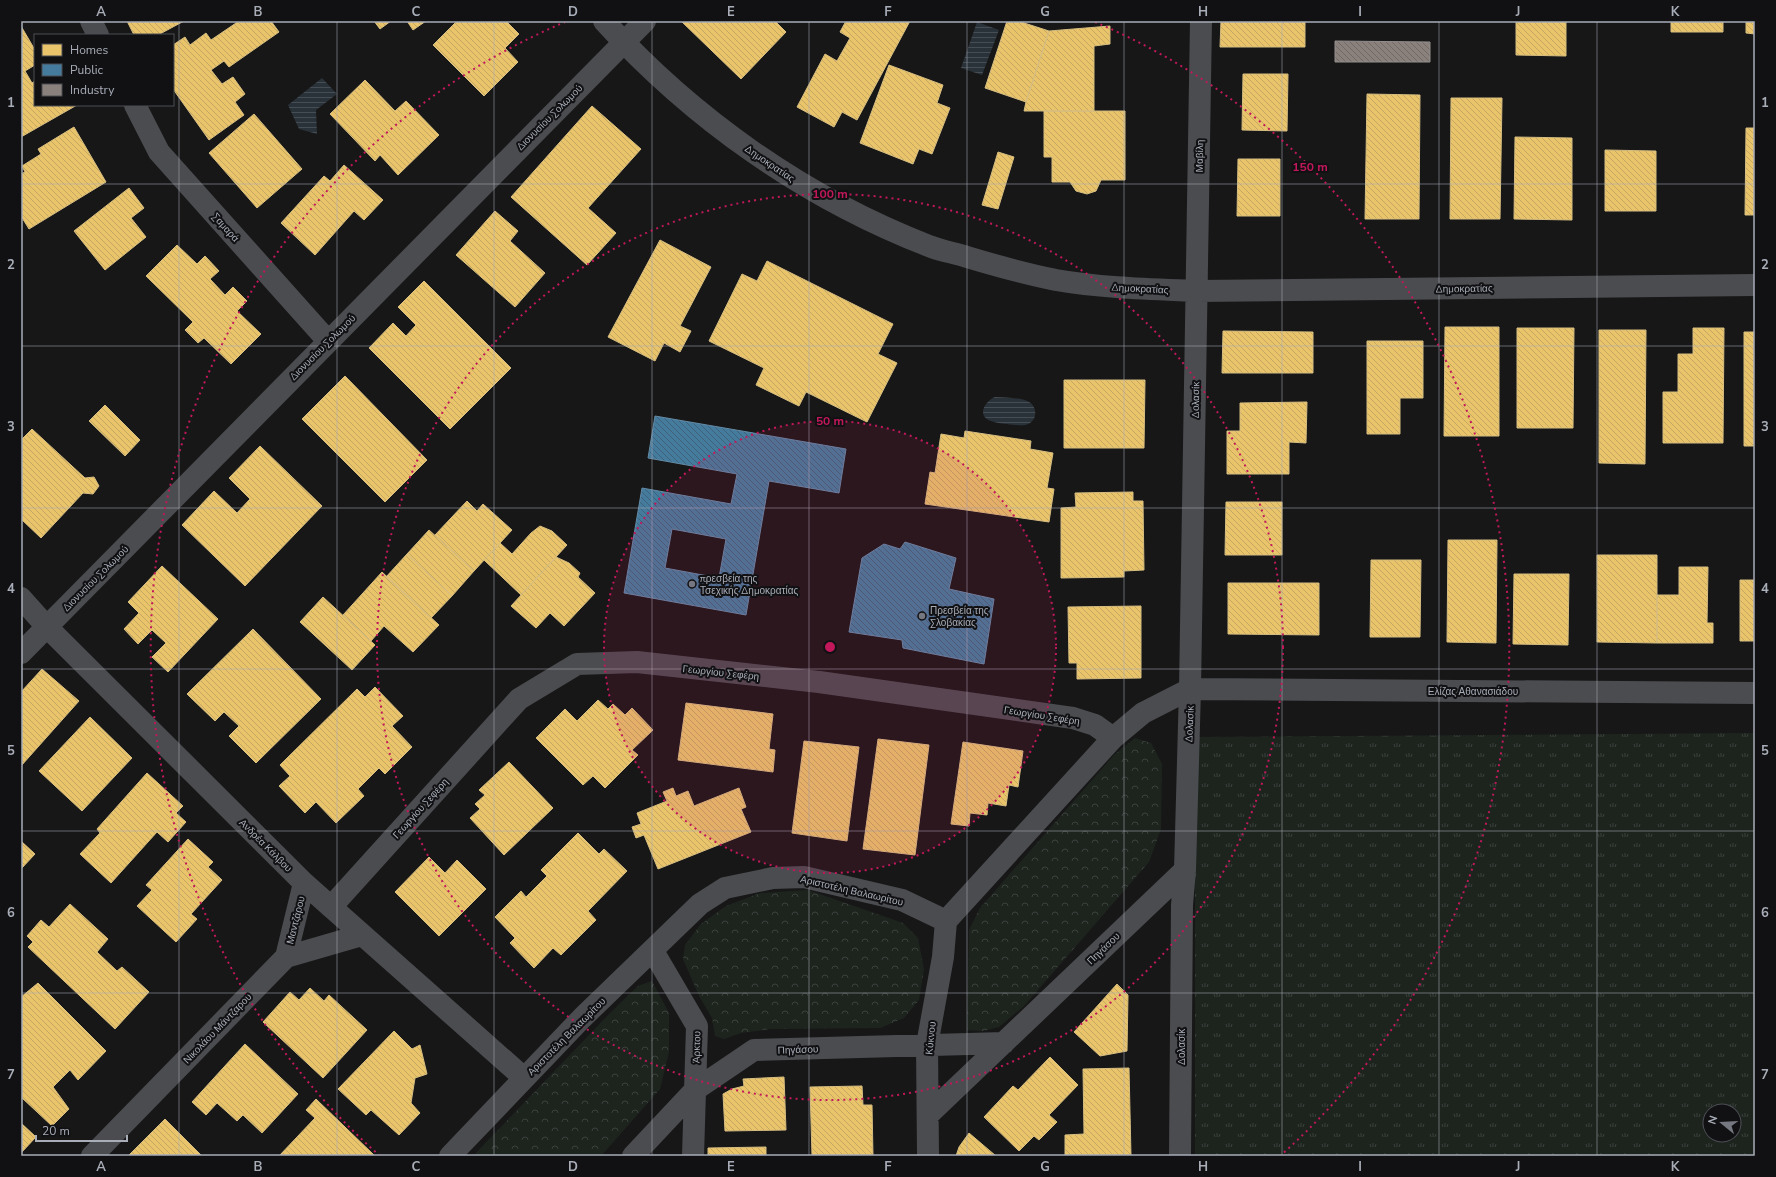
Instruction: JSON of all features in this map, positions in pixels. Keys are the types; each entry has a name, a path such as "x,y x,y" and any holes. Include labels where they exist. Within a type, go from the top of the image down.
{"street":[{"path":"91,21 98,34"},
{"name":"Δημοκρατίας","path":"604,21 659,77 703,114 754,153 803,185 863,217 930,246 1006,268 1056,280 1116,288 1197,291 1755,285"},
{"name":"Διονυσίου Σολωμού","path":"21,653 645,21"},
{"name":"Μαβίλη","path":"1197,291 1201,21"},
{"name":"Σαμαρά","path":"136,106 159,152 328,341"},
{"name":"Δολασίκ","path":"1180,1156 1182,905 1185,870 1190,689 1197,291"},
{"name":"Ανδρέα Κάλβου","path":"21,598 47,627 304,883 524,1078"},
{"name":"Γεωργίου Σεφέρη","path":"331,907 519,698 577,664 637,662 819,682 1074,718 1096,725 1112,738"},
{"path":"946,921 1112,738 1143,713 1190,689"},
{"name":"Ελίζας Αθανασιάδου","path":"1190,689 1755,693"},
{"name":"Πηγάσου","path":"928,1114 1004,1044 1185,870"},
{"name":"Αριστοτέλη Βαλαωρίτου","path":"450,1156 582,1018 700,904 725,888 773,878 804,877 902,900 946,921"},
{"name":"Μαντζάρου","path":"286,957 304,883"},
{"name":"Κύκνου","path":"928,1156 927,1045 942,957 946,921"},
{"name":"Νικολάου Μάντζαρου","path":"92,1156 286,957 362,935"},
{"name":"Άρκτου","path":"653,951 697,1026 693,1156"},
{"name":"Πηγάσου","path":"633,1156 695,1090 754,1050 1004,1044"}],"green space":[{"path":"1755,733 1755,1156 1195,1156 1195,737"},
{"path":"1135,738 1151,743 1162,764 1161,829 1149,862 1024,1006 999,1027 983,1031 967,1030 969,930 980,908 1114,755"},
{"path":"808,890 903,923 918,938 924,969 919,1000 904,1018 880,1028 771,1029 741,1033 724,1039 715,1036 712,1018 699,996 683,959 685,945 701,924 726,906 760,893"},
{"path":"652,981 669,1013 669,1052 660,1089 601,1156 473,1156 611,1012 638,986"}],"shaded area":[{"path":"977,22 999,30 982,75 961,68"},
{"path":"322,78 337,94 316,110 317,134 299,129 288,105"},
{"path":"995,397 1017,398 1029,402 1035,410 1034,419 1028,424 1022,425 997,423 986,419 983,412 985,405"}],"building: Homes":[{"path":"127,21 184,21 160,34 134,34"},
{"path":"239,21 271,21 279,32 229,67 224,61 211,70 222,84 233,77 245,94 235,102 244,115 209,140 174,90 174,44 185,37 190,45 206,33 211,40"},
{"path":"374,21 391,21 380,29"},
{"path":"407,21 426,21 413,30"},
{"path":"457,21 506,21 519,34 505,48 518,62 484,96 433,45"},
{"path":"681,21 775,21 786,32 741,79"},
{"path":"846,21 910,21 857,120 842,112 834,127 797,107 825,54 837,61 850,38 840,32"},
{"path":"1007,21 1018,21 1049,31 1026,102 985,88"},
{"path":"1221,21 1305,21 1305,47 1220,47"},
{"path":"1516,21 1566,21 1566,56 1516,55"},
{"path":"1671,21 1723,21 1723,32 1671,32"},
{"path":"1746,21 1755,21 1755,34 1746,33"},
{"path":"21,26 34,48 34,66 25,71 32,83 34,82 34,106 75,106 21,137"},
{"path":"1110,26 1110,44 1094,46 1094,111 1024,111 1049,31"},
{"path":"889,65 943,85 937,103 950,108 932,154 919,149 913,164 860,143"},
{"path":"1243,74 1288,74 1287,131 1242,130"},
{"path":"365,80 395,111 406,101 439,135 398,175 380,155 375,161 330,114"},
{"path":"1367,94 1420,95 1419,219 1365,219"},
{"path":"1451,98 1502,98 1500,219 1450,219"},
{"path":"592,106 641,149 588,208 616,233 587,265 511,197"},
{"path":"1044,111 1125,111 1125,180 1101,180 1096,191 1087,194 1076,191 1070,182 1052,182 1052,157 1044,157"},
{"path":"254,114 302,169 257,208 209,153"},
{"path":"74,127 106,182 29,229 21,216 21,174 25,172 22,166 41,154 38,149"},
{"path":"1746,128 1755,128 1755,215 1745,215"},
{"path":"1515,137 1572,138 1572,220 1514,219"},
{"path":"1605,150 1656,151 1656,211 1605,211"},
{"path":"998,152 1014,157 998,209 982,205"},
{"path":"1238,159 1280,159 1280,216 1237,216"},
{"path":"344,165 383,200 364,220 354,211 315,255 281,223 324,176 330,181"},
{"path":"129,188 144,208 131,218 146,237 105,270 74,231"},
{"path":"495,211 518,231 510,241 545,273 515,307 456,255"},
{"path":"660,240 711,267 680,326 691,331 680,352 664,343 655,361 608,337"},
{"path":"177,245 197,264 205,256 219,271 210,279 225,295 233,287 247,301 237,311 261,334 231,364 204,338 198,343 185,330 193,322 146,276"},
{"path":"767,261 893,324 878,354 897,363 867,422 806,392 799,406 756,385 764,368 709,341 742,274 757,281"},
{"path":"424,281 511,368 450,429 369,348 393,323 406,336 416,325 398,307"},
{"path":"1445,327 1499,327 1499,436 1444,436"},
{"path":"1517,328 1574,328 1573,428 1517,428"},
{"path":"1693,328 1724,328 1723,443 1663,443 1663,392 1678,392 1678,354 1693,354"},
{"path":"1599,330 1646,330 1645,464 1599,463"},
{"path":"1223,331 1313,332 1313,373 1222,373"},
{"path":"1744,332 1755,332 1755,446 1744,446"},
{"path":"1367,341 1423,341 1423,398 1400,398 1400,434 1367,434"},
{"path":"345,376 427,460 385,502 302,419"},
{"path":"1064,380 1145,380 1144,448 1064,448"},
{"path":"1307,402 1306,443 1289,442 1289,474 1227,474 1227,431 1240,431 1240,403"},
{"path":"105,405 140,440 125,456 89,421"},
{"path":"32,429 85,478 94,477 99,486 93,494 83,493 41,538 21,519 21,440"},
{"path":"965,431 1031,441 1030,449 1053,453 1047,488 1054,489 1049,522 925,504 930,472 935,473 941,434 964,438"},
{"path":"260,446 322,506 245,586 182,525 214,491 237,513 250,499 229,478"},
{"path":"1133,492 1133,501 1143,501 1144,570 1124,571 1124,577 1061,578 1061,508 1076,507 1075,493"},
{"path":"467,501 477,511 483,504 512,530 474,571 435,535"},
{"path":"1226,502 1282,502 1282,555 1225,555"},
{"path":"540,526 552,531 567,545 521,595 484,560 500,543 512,554 531,533"},
{"path":"429,530 474,571 452,596 407,554"},
{"path":"1448,540 1497,540 1496,643 1447,642"},
{"path":"407,554 452,596 431,618 386,577"},
{"path":"1597,555 1657,555 1657,643 1597,642"},
{"path":"556,557 569,563 580,573 578,577 595,593 564,626 550,613 536,628 511,606"},
{"path":"1371,560 1421,560 1420,637 1370,637"},
{"path":"162,566 218,619 168,672 152,657 166,643 152,630 138,644 124,629 139,613 128,602"},
{"path":"1679,567 1708,567 1707,623 1713,623 1713,643 1657,643 1657,595 1679,595"},
{"path":"382,572 439,625 413,652 384,626 371,641 343,615"},
{"path":"1514,574 1569,574 1568,645 1513,644"},
{"path":"1740,580 1755,580 1755,641 1740,641"},
{"path":"1228,583 1319,583 1319,635 1228,634"},
{"path":"323,597 375,645 352,670 300,622"},
{"path":"1141,606 1141,678 1077,679 1077,663 1069,663 1068,607"},
{"path":"253,629 321,699 256,763 229,736 239,726 224,712 215,721 187,694"},
{"path":"42,669 79,701 21,766 21,692"},
{"path":"375,687 403,716 392,726 412,747 385,774 379,768 358,789 364,796 336,823 316,802 305,813 279,786 290,776 280,765 357,689 365,697"},
{"path":"598,700 608,709 613,704 625,715 632,708 653,730 632,750 638,755 605,788 593,776 583,785 536,738 565,709 577,721"},
{"path":"686,703 773,714 769,749 775,750 773,772 678,760"},
{"path":"90,717 132,758 82,811 39,771"},
{"path":"878,739 929,745 915,855 863,849"},
{"path":"804,741 859,747 847,841 792,833"},
{"path":"963,742 1023,751 1018,787 1009,785 1006,806 988,803 987,815 970,813 969,826 951,824"},
{"path":"509,762 553,808 504,855 470,818 480,809 475,804 485,795 479,790"},
{"path":"147,773 183,806 176,813 186,822 168,842 157,832 111,883 80,854 100,833 97,829"},
{"path":"673,788 676,796 688,791 694,806 739,788 746,807 741,809 751,832 658,869 644,835 636,838 632,827 641,824 637,813 667,801 663,792"},
{"path":"578,833 599,854 604,849 627,871 588,911 596,920 561,955 553,948 534,968 510,943 515,938 495,917 521,891 526,897 547,876 541,870"},
{"path":"188,839 213,862 208,867 222,880 191,914 197,919 176,942 137,906 152,890 146,885"},
{"path":"21,841 35,854 21,869"},
{"path":"429,857 445,873 457,860 486,889 439,936 395,892"},
{"path":"70,904 108,939 97,952 117,971 122,967 149,992 115,1029 28,947 33,942 27,936 41,920 49,927"},
{"path":"38,983 106,1051 78,1080 70,1070 53,1087 69,1109 52,1126 21,1097 21,997"},
{"path":"1117,984 1128,995 1127,1051 1100,1056 1074,1032"},
{"path":"310,988 324,1001 329,995 367,1030 323,1078 263,1022 290,992 299,1000"},
{"path":"394,1031 412,1049 420,1045 427,1074 415,1078 411,1103 420,1113 399,1135 371,1110 366,1115 338,1089"},
{"path":"245,1044 298,1094 262,1133 243,1115 237,1121 217,1103 206,1115 192,1102"},
{"path":"1050,1057 1078,1085 1049,1115 1057,1122 1039,1140 1034,1136 1019,1151 984,1117 1013,1086 1018,1090"},
{"path":"1129,1068 1131,1156 1065,1156 1065,1135 1084,1134 1083,1069"},
{"path":"784,1077 786,1130 725,1131 723,1094 732,1089 744,1086 743,1079"},
{"path":"862,1086 863,1105 872,1105 873,1156 812,1156 810,1087"},
{"path":"316,1099 375,1156 279,1156 315,1118 306,1110"},
{"path":"165,1119 202,1156 128,1156"},
{"path":"21,1123 36,1137 21,1153"},
{"path":"969,1133 996,1156 956,1156 959,1147"},
{"path":"766,1147 766,1156 708,1156 708,1148"}],"building: Public":[{"path":"655,416 846,449 839,493 769,481 746,615 624,593 642,488 731,504 737,474 648,458","holes":["672,529 726,539 719,578 665,568"]},
{"name":"Πρεσβεία της Σλοβακίας","path":"905,542 956,558 949,589 994,599 984,664 903,648 902,640 849,632 862,558 884,544 900,549"}],"building: Industry":[{"path":"1335,41 1430,42 1430,62 1335,62"}],"place":[{"name":"πρεσβεία της Τσεχικής Δημοκρατίας","path":"692,584"},
{"name":"Πρεσβεία της Σλοβακίας","path":"922,616"}]}
